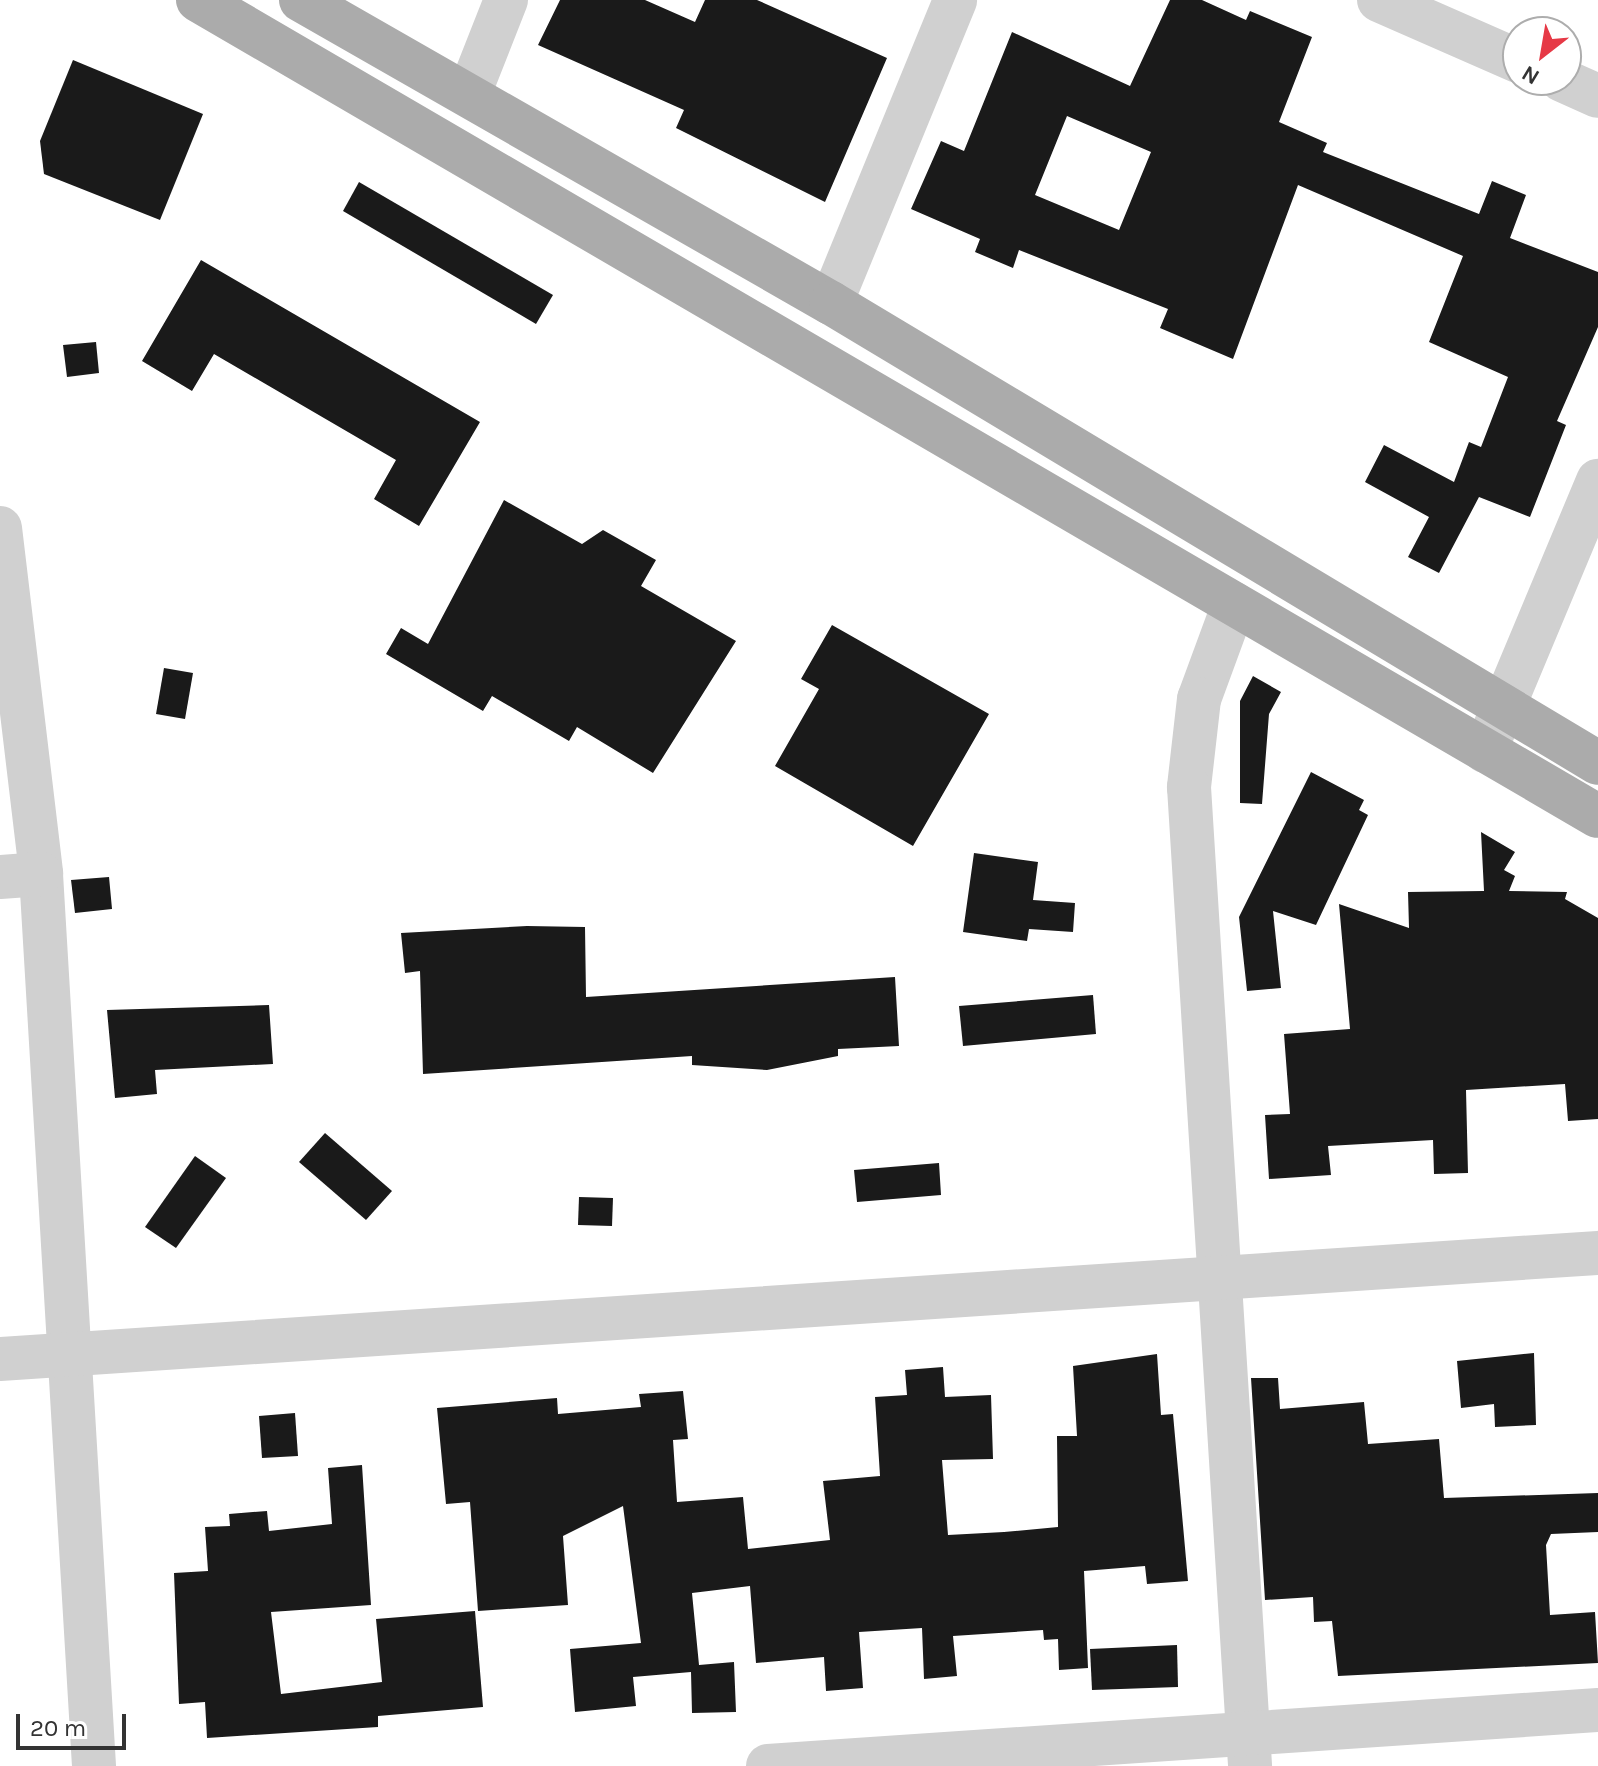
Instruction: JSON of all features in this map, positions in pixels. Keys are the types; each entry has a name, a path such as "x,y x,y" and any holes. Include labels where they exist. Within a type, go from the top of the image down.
{"main road":[{"path":"198,0 1598,816"},
{"path":"301,0 831,303 1598,763"}],"street":[{"path":"469,94 506,0"},
{"path":"831,303 955,0"},
{"path":"1379,0 1502,54"},
{"path":"1485,751 1598,481"},
{"path":"0,528 20,876 72,1355 94,1766"},
{"path":"1234,604 1190,742 1249,1750"},
{"path":"0,1359 1598,1253"},
{"path":"768,1766 1249,1750 1598,1710"}],"building":[{"path":"560,0 645,0 695,22 705,0 757,0 887,58 825,202 676,128 684,110 538,45"},
{"path":"1170,0 1202,0 1246,20 1250,11 1312,37 1279,122 1327,143 1323,152 1479,214 1492,181 1526,195 1510,238 1598,272 1598,327 1557,421 1566,425 1530,517 1479,497 1439,573 1408,557 1429,517 1365,482 1384,445 1454,482 1469,442 1481,447 1508,377 1429,342 1463,256 1298,185 1233,359 1160,328 1168,309 1019,250 1013,268 975,252 980,239 911,209 941,141 964,151 1012,32 1130,86","holes":["1067,116 1151,152 1119,230 1035,195"]},
{"path":"73,60 203,114 160,220 44,174 40,141"},
{"path":"359,182 553,295 536,324 343,211"},
{"path":"201,260 480,422 419,526 374,499 396,460 214,354 192,391 142,361"},
{"path":"96,342 99,373 67,377 63,345"},
{"path":"504,500 582,544 603,530 656,560 641,586 736,641 653,773 577,727 569,741 492,696 483,711 386,654 401,628 428,644"},
{"path":"832,625 989,714 913,846 775,766 819,689 801,679"},
{"path":"164,668 193,673 185,719 156,714"},
{"path":"1253,676 1281,692 1269,714 1262,804 1240,803 1240,701"},
{"path":"1311,772 1364,800 1359,810 1368,815 1316,925 1273,911 1281,988 1247,991 1239,917"},
{"path":"1481,832 1515,852 1504,870 1515,876 1509,891 1567,892 1565,899 1598,918 1598,1119 1568,1121 1565,1084 1466,1090 1468,1173 1434,1174 1433,1140 1328,1146 1331,1175 1269,1179 1265,1115 1290,1114 1284,1034 1350,1029 1339,904 1409,928 1408,892 1484,891"},
{"path":"974,853 1038,862 1033,900 1075,903 1073,932 1029,929 1027,941 963,932"},
{"path":"109,877 112,909 75,913 71,880"},
{"path":"527,926 585,927 586,997 895,977 899,1046 838,1049 838,1056 767,1070 692,1065 692,1056 423,1074 420,971 405,973 401,933"},
{"path":"1093,995 1096,1034 963,1046 959,1006"},
{"path":"269,1005 273,1064 155,1070 157,1094 115,1098 107,1010"},
{"path":"325,1133 392,1191 366,1220 299,1162"},
{"path":"195,1156 226,1178 176,1248 145,1227"},
{"path":"939,1163 941,1195 857,1202 854,1170"},
{"path":"579,1197 613,1198 612,1226 578,1225"},
{"path":"1534,1353 1536,1425 1495,1427 1494,1404 1461,1408 1457,1361"},
{"path":"1157,1354 1161,1415 1173,1414 1188,1581 1147,1584 1145,1566 1084,1571 1088,1668 1059,1670 1058,1639 1044,1640 1043,1630 953,1636 957,1676 924,1679 922,1628 859,1632 863,1688 826,1691 824,1657 756,1663 750,1586 692,1593 699,1665 734,1662 736,1712 692,1713 691,1672 633,1677 636,1706 575,1712 570,1649 641,1643 623,1506 563,1536 568,1605 478,1611 470,1502 446,1504 437,1408 557,1398 558,1414 641,1407 639,1394 683,1391 688,1439 673,1440 677,1502 743,1497 748,1549 830,1540 823,1481 880,1476 875,1397 907,1395 905,1370 943,1367 945,1397 991,1395 993,1459 942,1460 948,1535 1058,1527 1057,1436 1077,1436 1073,1366"},
{"path":"1251,1378 1278,1378 1280,1409 1364,1402 1368,1444 1439,1439 1444,1498 1598,1493 1598,1532 1551,1534 1546,1545 1550,1615 1595,1612 1598,1663 1338,1676 1332,1621 1314,1622 1313,1597 1265,1600"},
{"path":"295,1413 298,1456 262,1458 259,1416"},
{"path":"362,1465 371,1605 271,1612 281,1694 382,1682 376,1619 475,1611 483,1707 378,1716 378,1727 207,1738 205,1702 179,1704 174,1573 208,1571 205,1527 230,1526 229,1514 267,1511 269,1531 332,1524 328,1468"},
{"path":"1177,1645 1178,1687 1092,1690 1090,1649"}]}
